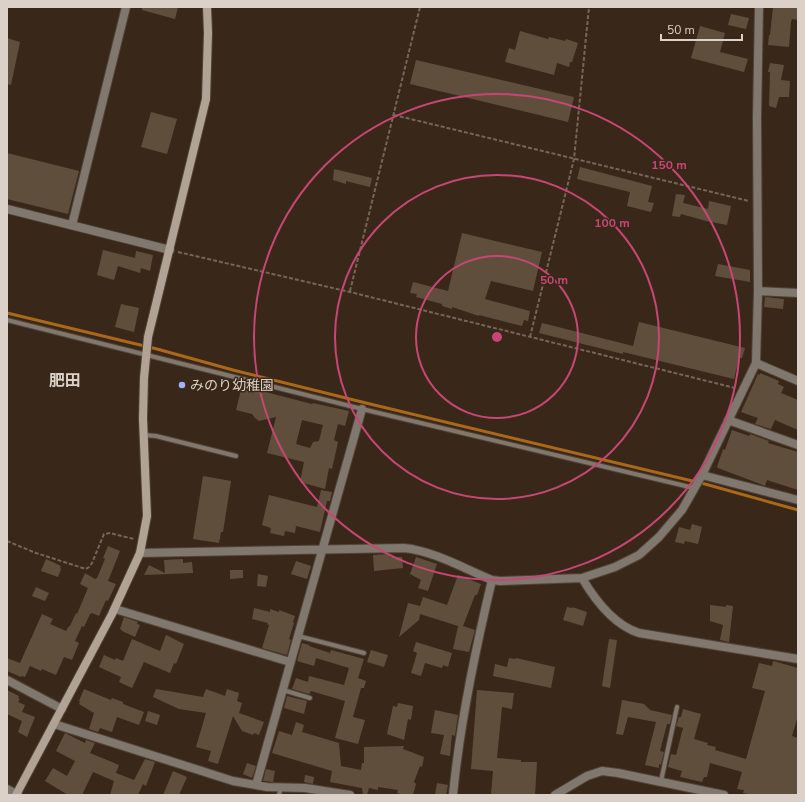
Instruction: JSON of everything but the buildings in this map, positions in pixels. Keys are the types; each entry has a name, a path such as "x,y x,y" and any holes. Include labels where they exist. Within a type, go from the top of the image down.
{"street":[{"path":"72,225 126,7"},
{"path":"7,789 17,795 115,609 140,553 147,516 144,435 144,378 146,352 206,99 208,33 207,7"},
{"path":"140,553 321,549 414,549 430,554 492,580 582,578 615,567 639,555 659,537 682,510 702,475 756,363 758,290 757,116 759,7"},
{"path":"7,208 170,250"},
{"path":"758,290 798,293"},
{"path":"756,363 798,381"},
{"path":"256,785 321,549 362,409"},
{"path":"728,420 798,445"},
{"path":"702,475 798,500"},
{"path":"582,578 589,590 615,621 629,630 638,633 798,659"},
{"path":"453,795 467,692 492,580"},
{"path":"115,609 290,662"},
{"path":"7,680 62,709"},
{"path":"54,724 233,781 280,791 311,789 350,795"},
{"path":"555,795 587,776 602,771 724,795"}],"lane":[{"path":"7,320 146,352 362,409 695,488"},
{"path":"144,435 156,436 236,456"},
{"path":"297,636 364,653"},
{"path":"282,690 310,698"},
{"path":"661,782 677,707"}],"path":[{"path":"350,292 420,7"},
{"path":"530,337 574,159 589,7"},
{"path":"394,115 758,203"},
{"path":"170,250 350,292 742,390"},
{"path":"7,541 36,553 86,569 92,563 104,534 110,533 142,542"}],"waterway":[{"path":"7,313 157,349 233,370 370,404 705,484 798,510"}],"place":[{"name":"みのり幼稚園","path":"182,385"}],"district":[{"name":"肥田","path":"65,381"}]}
